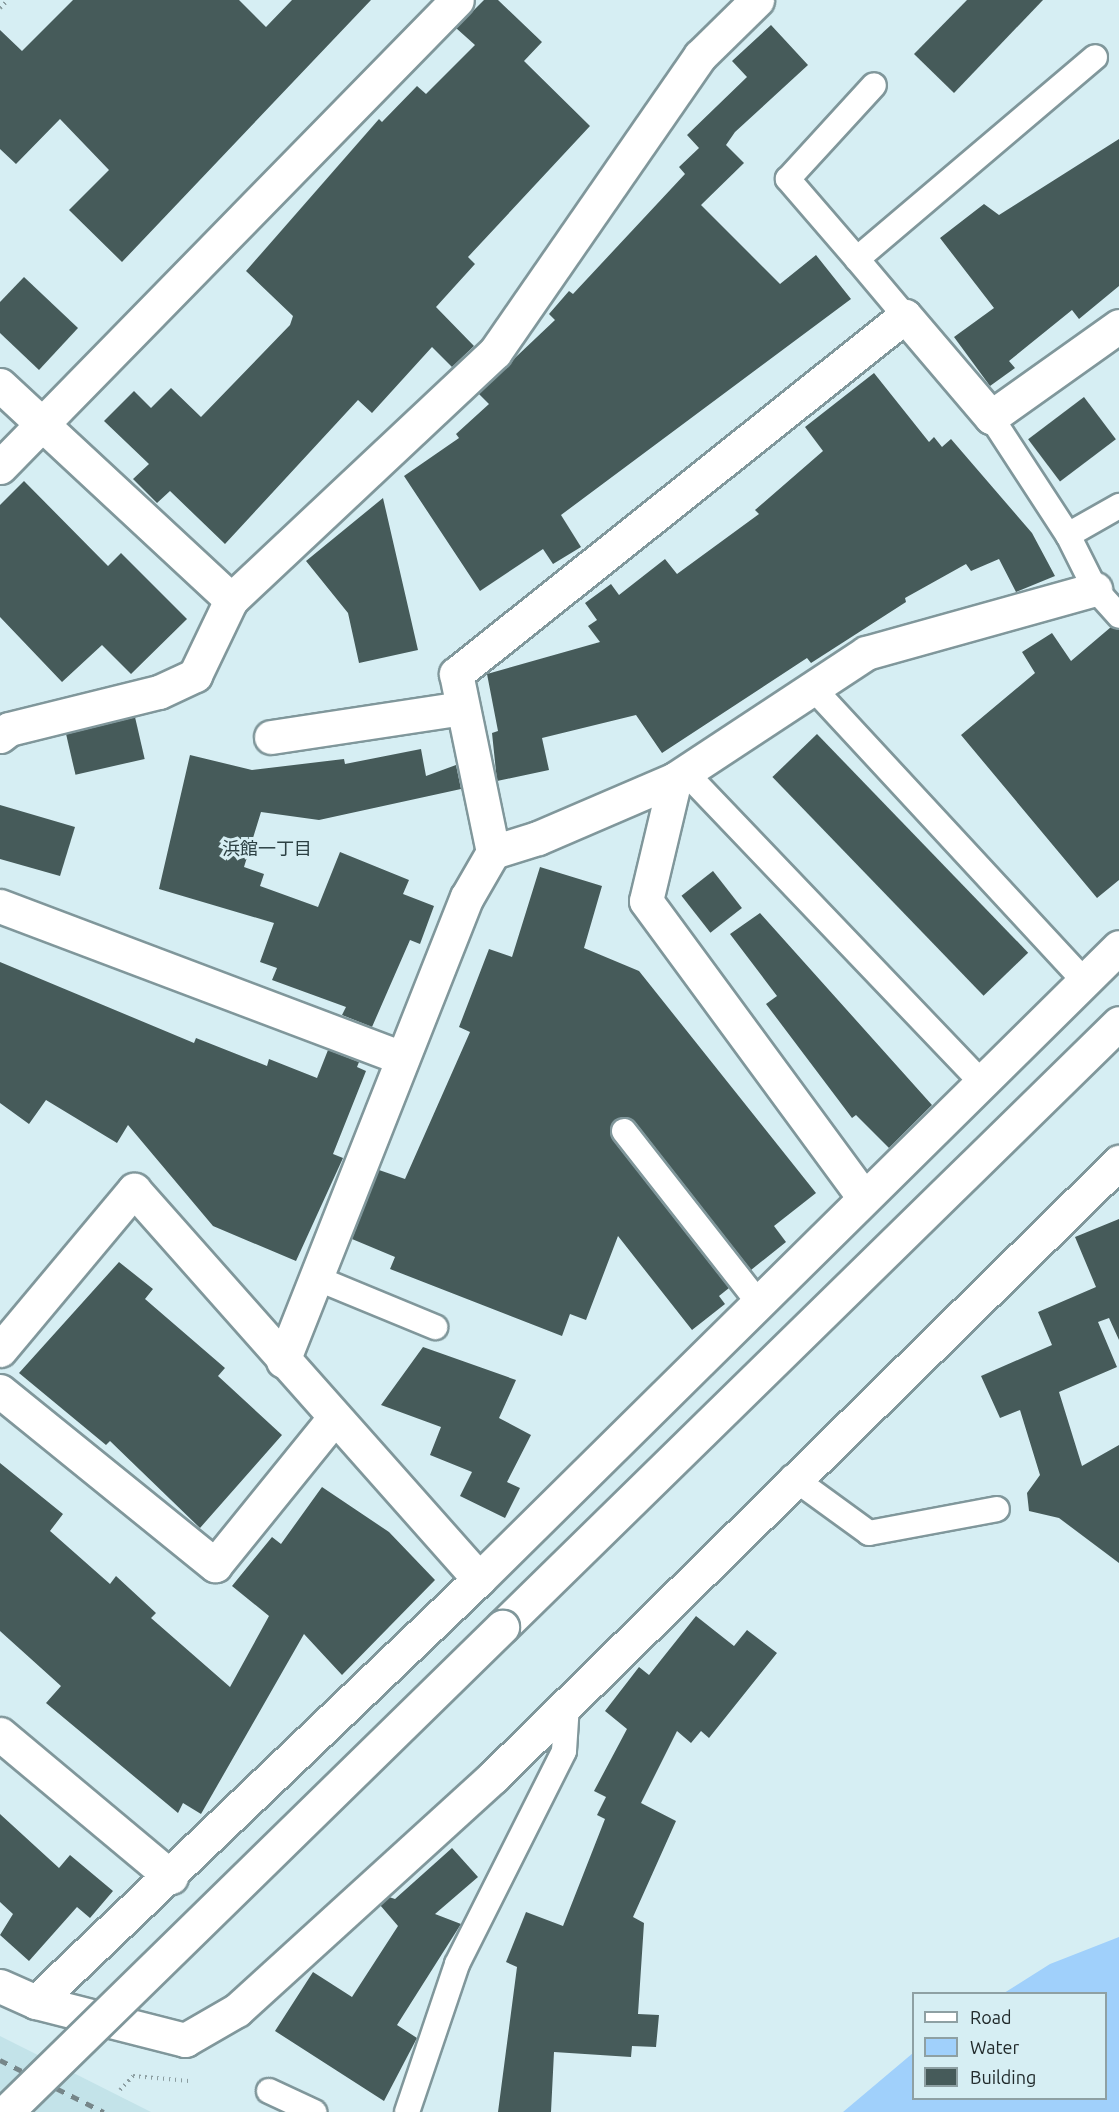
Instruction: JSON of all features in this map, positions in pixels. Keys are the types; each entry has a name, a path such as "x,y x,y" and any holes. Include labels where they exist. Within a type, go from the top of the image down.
{"street":[{"path":"0,467 457,0"},
{"path":"0,736 9,729 159,692 195,675 231,600 495,352 694,65 757,0"},
{"path":"283,1361 467,897 493,852 456,674 905,316 991,417 1119,326"},
{"path":"0,385 231,600"},
{"path":"493,852 538,838 680,775 866,653 1095,589"},
{"path":"271,737 462,708"},
{"path":"680,775 646,901 864,1198"},
{"path":"0,906 402,1058"},
{"path":"36,2002 171,1877 479,1579 982,1083 1083,980 1119,947"},
{"path":"6,2112 1119,1023"},
{"path":"0,1986 36,2002 153,2035 185,2040 207,2031 237,2010 567,1704 792,1477 1119,1162"},
{"path":"0,1350 134,1190 283,1361 479,1579"},
{"path":"0,1391 215,1565 334,1418"},
{"path":"0,1734 171,1877"}],"lane":[{"path":"857,259 1095,57"},
{"path":"874,85 788,179 905,316"},
{"path":"991,417 1068,535 1095,589 1119,616"},
{"path":"1068,535 1119,506"},
{"path":"813,688 1083,980"},
{"path":"680,775 982,1083"},
{"path":"624,1131 759,1302"},
{"path":"316,1278 435,1327"},
{"path":"792,1477 869,1533 997,1509"},
{"path":"407,2112 457,1964 564,1751 567,1704"},
{"path":"269,2091 314,2112"}],"path":[{"path":"0,8 8,0"},
{"path":"120,2090 133,2076 189,2080"}],"shaded area":[{"path":"0,2036 151,2112 0,2112"}],"water":[{"path":"1119,1937 1119,2112 843,2112 912,2054 912,2100 1107,2100 1107,1992 1006,1992 1050,1964"}],"building":[{"path":"73,0 239,0 266,27 292,0 371,0 122,262 69,210 109,170 60,119 16,164 0,149 0,30 22,51"},
{"path":"484,0 498,0 542,42 524,61 590,126 468,257 475,264 436,307 474,346 452,367 432,347 372,413 358,400 225,544 170,491 157,503 133,479 149,464 104,421 134,391 151,408 171,388 201,417 290,325 293,316 246,271 379,119 382,122 417,86 426,94 475,45 456,28"},
{"path":"967,0 1043,0 954,93 914,54"},
{"path":"771,25 808,65 735,132 726,145 744,163 701,205 780,284 816,255 851,299 561,515 581,547 553,564 543,549 480,591 404,476 459,438 456,434 489,404 478,393 555,320 549,314 569,291 573,294 685,174 679,167 699,148 687,135 747,77 732,61"},
{"path":"1119,139 1119,286 1079,319 1072,310 1009,361 1015,368 990,386 954,337 994,308 940,238 984,204 999,215"},
{"path":"24,277 78,328 39,370 0,333 0,302"},
{"path":"874,373 929,442 934,437 942,447 951,439 1032,533 1055,576 1016,592 999,559 971,571 966,564 905,598 906,602 811,663 807,658 662,753 636,715 542,738 549,770 497,781 492,733 498,731 487,674 600,642 588,626 597,620 585,603 611,584 619,595 665,559 677,574 759,514 755,510 823,451 805,427"},
{"path":"1084,397 1116,439 1060,481 1028,439"},
{"path":"24,481 108,566 121,553 187,619 131,674 102,645 62,682 0,617 0,505"},
{"path":"383,498 418,650 359,663 348,613 306,561"},
{"path":"1111,627 1119,630 1119,880 1097,898 961,735 1035,673 1022,652 1052,633 1071,661"},
{"path":"135,717 145,759 75,775 66,733"},
{"path":"817,734 1028,953 984,996 772,777"},
{"path":"421,749 426,776 456,765 461,789 319,820 261,812 244,867 264,874 260,886 318,907 340,852 409,880 403,894 434,906 420,944 410,940 372,1027 342,1015 346,1007 272,980 277,968 260,962 274,923 159,889 190,755 252,770 344,759 345,764"},
{"path":"0,805 75,827 60,876 0,859"},
{"path":"540,867 602,886 584,948 639,971 816,1193 774,1226 786,1242 751,1270 635,1122 615,1120 613,1140 729,1288 719,1296 725,1304 692,1330 618,1236 586,1320 570,1314 562,1336 390,1269 395,1257 352,1239 379,1170 405,1179 470,1032 459,1027 489,949 512,957"},
{"path":"713,871 742,908 710,933 681,896"},
{"path":"760,913 932,1105 889,1148 856,1115 852,1118 766,1004 777,996 730,934"},
{"path":"0,962 194,1043 196,1038 267,1066 269,1059 317,1078 328,1050 359,1062 357,1067 366,1071 333,1154 343,1158 296,1261 213,1226 128,1125 117,1143 46,1100 29,1124 0,1103"},
{"path":"1119,1219 1119,1340 1109,1318 1098,1322 1117,1367 1059,1392 1082,1466 1119,1445 1119,1563 1059,1518 1029,1511 1027,1493 1040,1475 1020,1410 1000,1418 981,1376 1052,1345 1038,1312 1096,1287 1075,1237"},
{"path":"119,1262 153,1289 145,1299 225,1368 218,1376 282,1435 200,1528 110,1441 106,1445 19,1373"},
{"path":"423,1347 516,1380 499,1418 531,1435 507,1482 520,1488 505,1518 460,1496 472,1472 430,1455 441,1427 381,1405"},
{"path":"0,1463 63,1514 50,1531 110,1584 116,1576 156,1613 151,1618 230,1687 269,1616 232,1586 272,1537 281,1544 322,1487 389,1532 435,1580 342,1675 304,1634 201,1814 183,1803 178,1813 46,1703 61,1686 0,1631"},
{"path":"696,1616 734,1646 747,1630 777,1653 709,1738 701,1731 691,1743 677,1731 641,1803 676,1821 633,1917 644,1923 638,2014 659,2015 656,2047 632,2046 631,2057 554,2052 551,2112 498,2112 517,1967 506,1962 526,1912 563,1926 605,1819 597,1815 606,1797 594,1791 627,1729 605,1711 639,1667 649,1675"},
{"path":"0,1814 59,1868 70,1855 113,1891 90,1918 77,1907 29,1961 0,1935 13,1914 0,1902"},
{"path":"452,1848 478,1877 435,1914 461,1924 397,2025 417,2038 384,2101 275,2031 313,1972 352,1997 398,1926 380,1905 389,1897 395,1899"}],"railway":[{"path":"0,2060 104,2112"}],"district":[{"name":"浜館一丁目","path":"267,848"}]}
